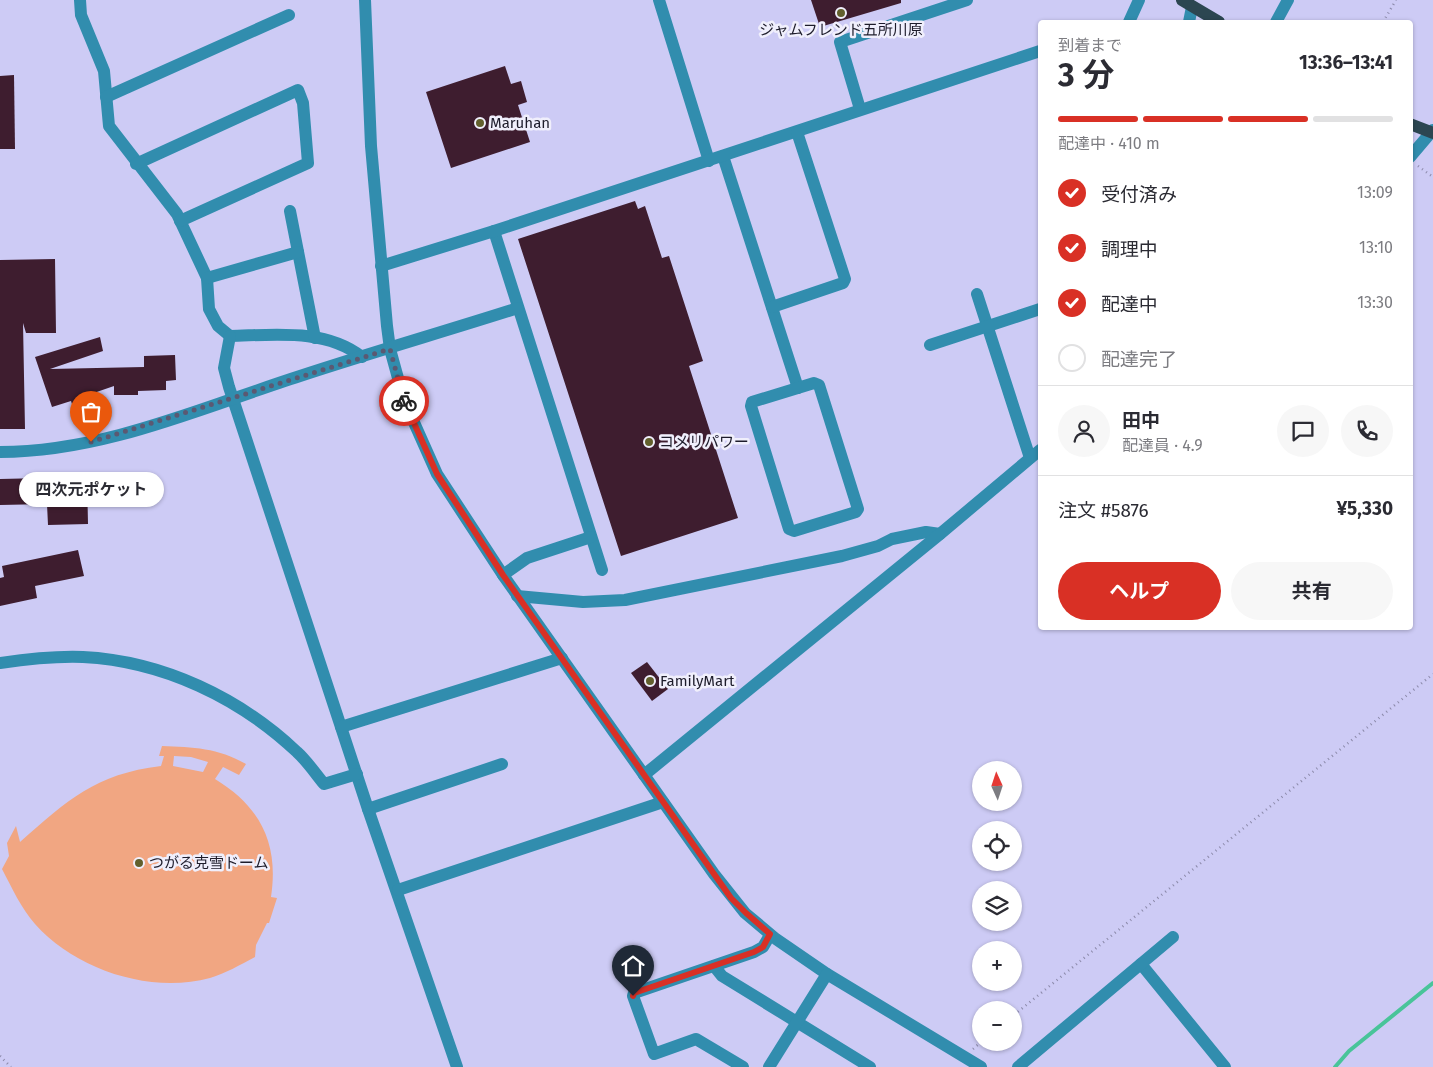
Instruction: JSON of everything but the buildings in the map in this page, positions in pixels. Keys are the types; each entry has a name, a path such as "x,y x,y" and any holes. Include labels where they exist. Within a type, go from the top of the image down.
{"main road":[{"path":"1187,3 1216,20"},
{"path":"1413,125 1433,132"}],"street":[{"path":"80,0 81,15 104,71 109,126 136,164 177,214 206,278 210,309 218,326 230,336 292,334 315,338 348,346 362,357"},
{"path":"365,0 371,136 381,266 390,349 404,400 437,474 517,596 731,898 770,934 827,974 961,1061 981,1067"},
{"path":"658,0 709,161"},
{"path":"1130,20 1139,0"},
{"path":"1277,20 1288,0"},
{"path":"860,110 840,42 961,1"},
{"path":"1187,3 1189,20"},
{"path":"106,98 289,15"},
{"path":"381,266 709,161 1038,52"},
{"path":"136,164 298,90 303,102 308,163 180,221"},
{"path":"772,307 843,283 845,279 797,132"},
{"path":"1414,161 1433,132"},
{"path":"723,156 798,388"},
{"path":"290,211 315,338"},
{"path":"494,231 602,570"},
{"path":"206,278 298,252"},
{"path":"644,775 940,534 1035,454 977,294"},
{"path":"0,452 32,452 73,447 127,433 518,308"},
{"path":"930,345 1038,310"},
{"path":"230,336 224,368 368,809 398,890 457,1067"},
{"path":"814,383 819,385 858,508 856,512 794,531 790,529 751,406 752,402 798,388 814,383"},
{"path":"517,596 583,602 625,600 842,556 878,546 892,538 926,532 940,534"},
{"path":"503,575 528,558 591,537"},
{"path":"0,663 83,657 129,663 170,674 209,690 272,729 299,753 324,784 357,774"},
{"path":"341,726 562,658"},
{"path":"368,809 502,764"},
{"path":"398,890 663,802"},
{"path":"736,1065 696,1039 654,1054 651,1052 633,996 634,993 754,952 763,947 770,934"},
{"path":"1018,1067 1173,938"},
{"path":"1141,964 1225,1067"},
{"path":"714,966 722,976 870,1067"},
{"path":"769,1067 827,974"}],"path":[{"path":"1384,20 1396,0"},
{"path":"1414,161 1433,176"},
{"path":"1022,1008 1433,674"},
{"path":"0,1056 11,1067"}],"shaded area":[{"name":"つがる克雪ドーム","path":"162,746 195,748 225,755 246,764 239,775 223,767 215,779 231,790 255,815 269,844 273,878 271,897 277,898 269,923 267,923 256,945 255,957 233,969 210,978 187,982 163,983 139,980 93,966 71,954 35,924 17,898 2,869 9,856 7,843 16,826 20,842 84,791 118,775 161,766 164,756 159,756","holes":["174,756 191,757 208,762 203,772 173,766"]}],"waterway":[{"path":"1335,1067 1349,1051 1433,983"}],"way so far":[{"path":"91,442 127,433 300,376 390,349 404,401"}],"place":[{"name":"ジャムフレンド五所川原","path":"841,13"},
{"name":"Maruhan","path":"480,123"},
{"name":"四次元ポケット","path":"91,442"},
{"name":"コメリパワー","path":"649,442"},
{"name":"FamilyMart","path":"650,681"},
{"name":"つがる克雪ドーム","path":"139,863"}],"route":[{"path":"404,401 437,474 517,596 731,898 770,934 763,947 754,952 634,993 633,996"}]}
